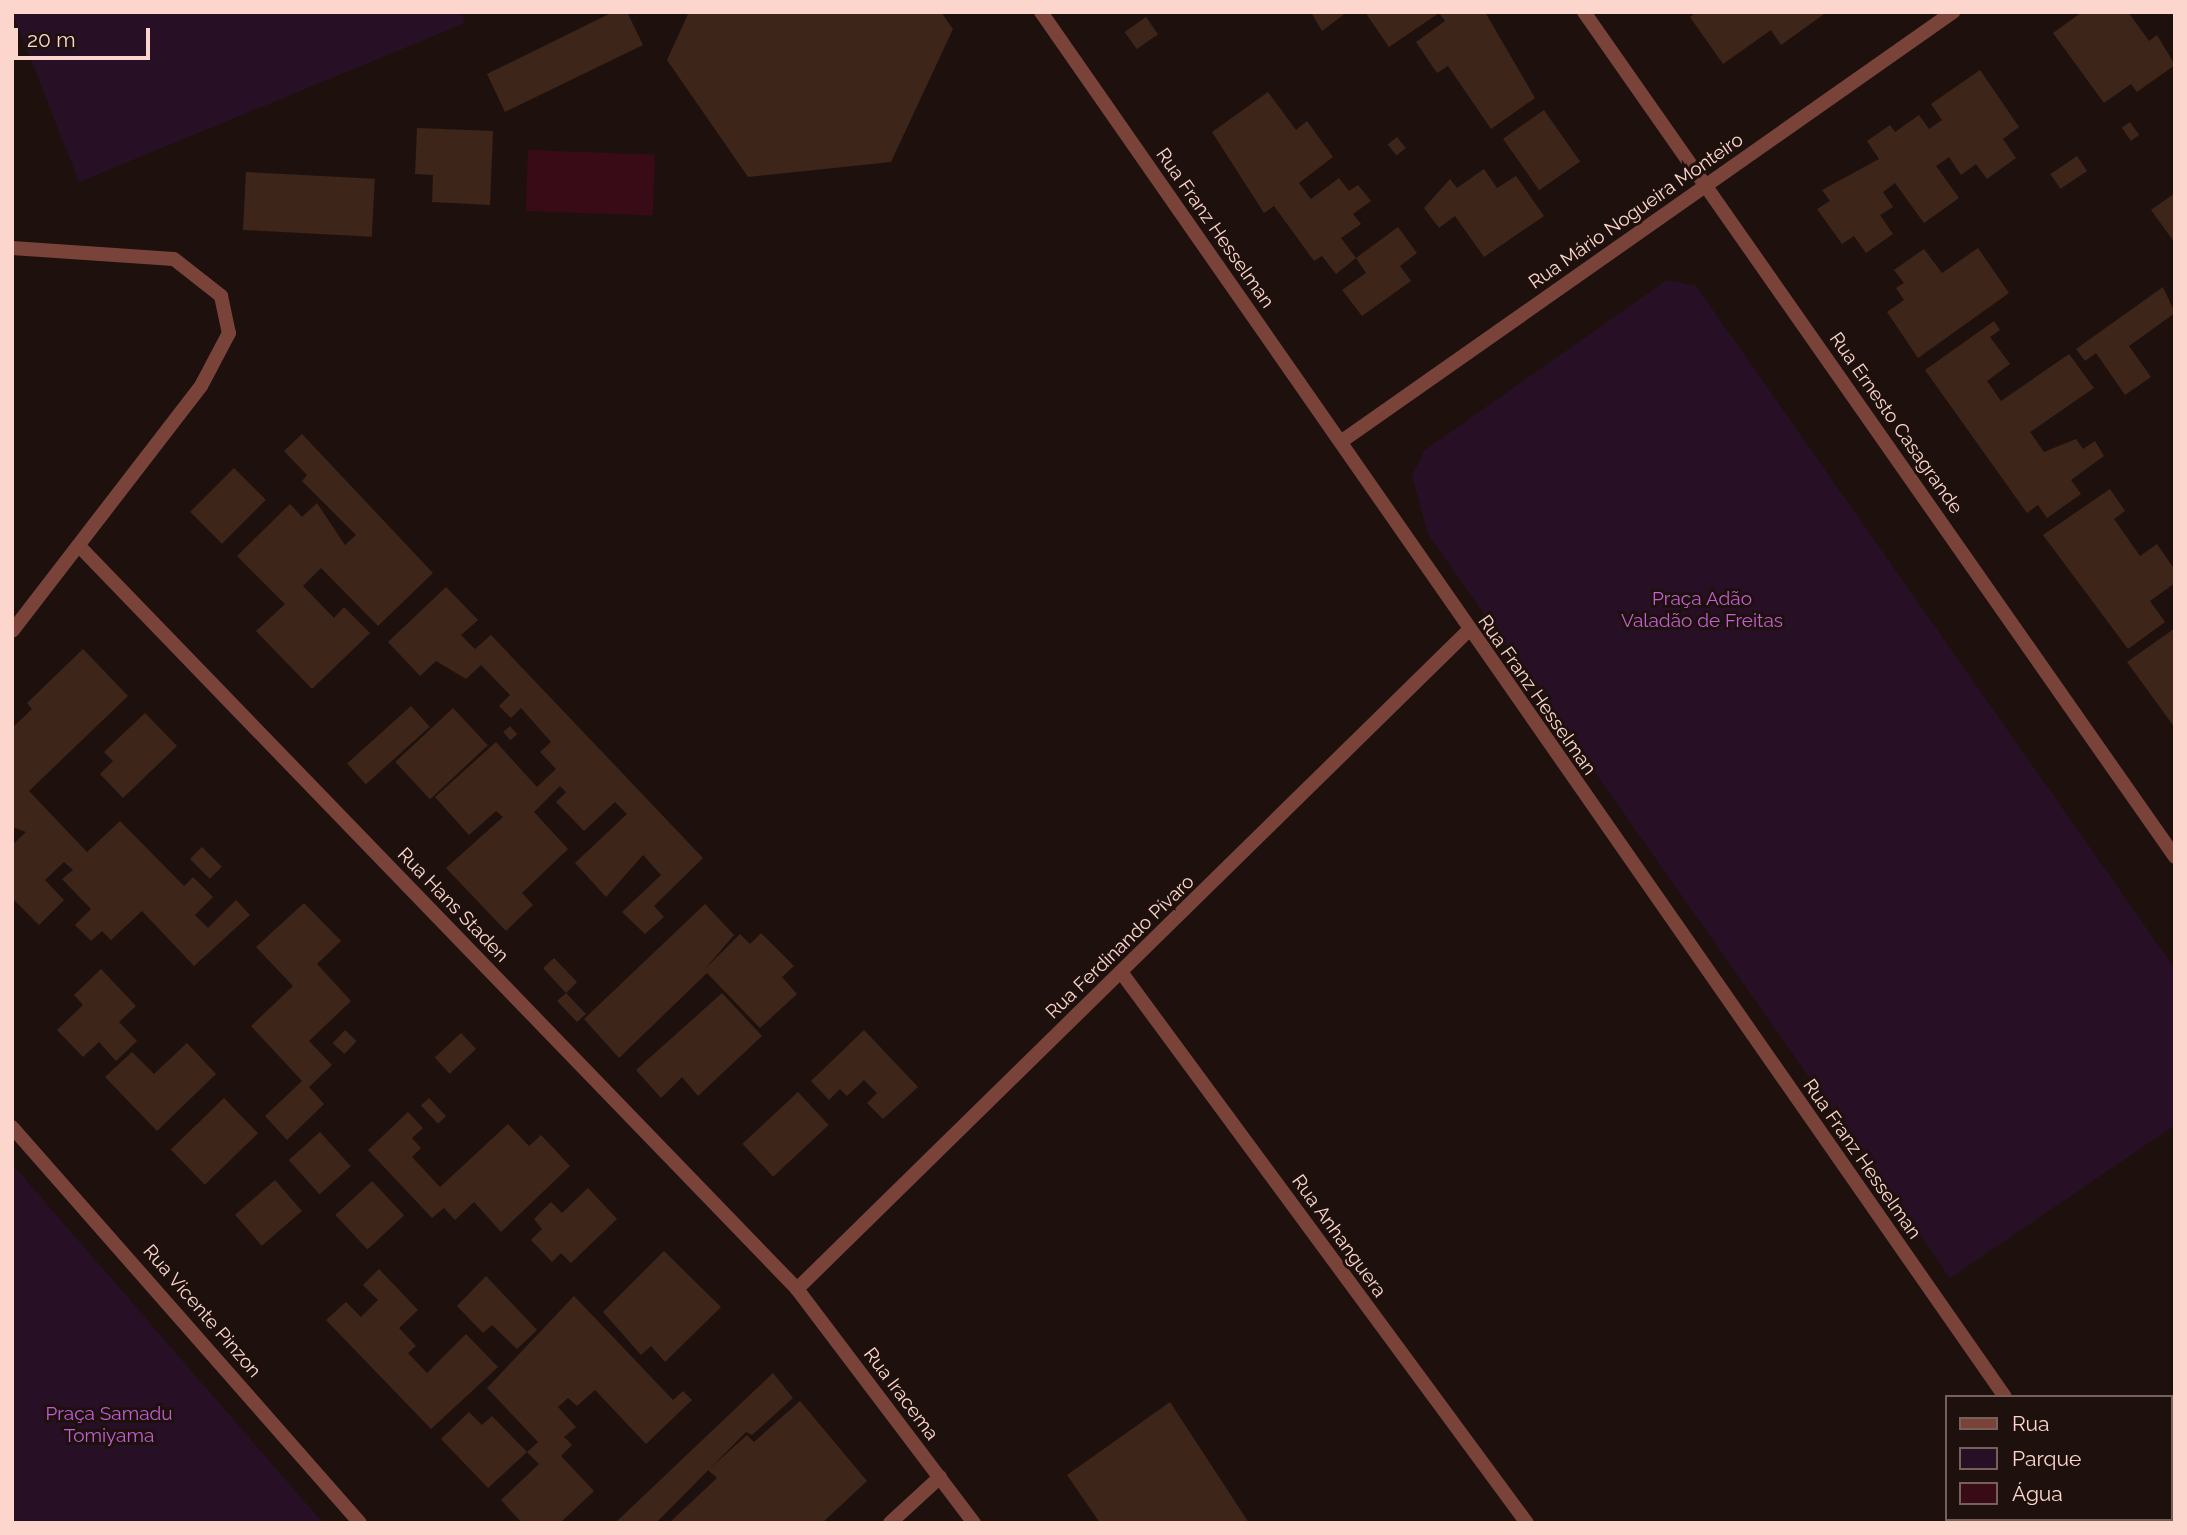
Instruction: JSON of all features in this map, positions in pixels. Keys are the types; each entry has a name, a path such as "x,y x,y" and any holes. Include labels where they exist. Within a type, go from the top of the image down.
{"street":[{"name":"Rua Franz Hesselman","path":"1041,12 1342,441 1468,632 2004,1395"},
{"name":"Rua Ernesto Casagrande","path":"1584,12 2175,857"},
{"name":"Rua Mário Nogueira Monteiro","path":"1342,441 1953,12"},
{"path":"12,248 174,259 221,296 229,333 201,386 81,548 12,631"},
{"name":"Rua Hans Staden","path":"81,548 797,1289"},
{"name":"Rua Ferdinando Pívaro","path":"797,1289 1468,632"},
{"name":"Rua Anhanguera","path":"1121,972 1527,1523"},
{"name":"Rua Vicente Pinzon","path":"12,1127 360,1523"},
{"name":"Rua Iracema","path":"797,1289 974,1523"},
{"path":"890,1523 940,1477"}],"green space":[{"path":"12,12 461,12 465,23 79,182"},
{"name":"Praça Adão Valadão de Freitas","path":"1667,280 1696,286 2175,969 2175,1125 1950,1278 1428,534 1412,476 1425,450"},
{"name":"Praça Samadu Tomiyama","path":"12,1164 323,1523 12,1523"}],"water":[{"path":"528,150 655,154 653,215 526,211"}],"building":[{"path":"613,12 627,12 643,45 505,112 487,74"},
{"path":"689,12 941,12 953,29 891,162 748,177 667,60"},
{"path":"1311,12 1347,12 1322,31"},
{"path":"1365,12 1485,12 1535,98 1491,129 1448,66 1437,73 1416,42 1445,21 1439,13 1389,47"},
{"path":"1696,12 1827,12 1781,45 1771,30 1723,64 1690,17"},
{"path":"2082,12 2128,12 2149,41 2157,35 2175,65 2137,92 2131,84 2104,103 2053,33"},
{"path":"1146,17 1158,34 1137,49 1125,32"},
{"path":"1980,70 2019,127 2003,139 2016,158 1987,179 1976,164 1961,175 1949,157 1936,166 1959,198 1924,223 1895,183 1883,192 1893,207 1880,215 1893,234 1866,253 1854,236 1842,244 1817,209 1830,201 1822,190 1879,159 1867,141 1890,125 1895,132 1919,115 1929,129 1942,120 1931,104"},
{"path":"1268,92 1296,130 1307,121 1333,157 1299,183 1311,199 1339,178 1349,191 1358,185 1371,201 1353,214 1361,224 1341,238 1356,258 1336,274 1322,256 1314,261 1274,206 1264,213 1212,132"},
{"path":"1544,110 1580,162 1539,190 1503,139"},
{"path":"2130,122 2139,135 2131,141 2122,128"},
{"path":"417,128 493,131 490,205 432,202 433,175 415,174"},
{"path":"1397,137 1406,148 1396,155 1388,145"},
{"path":"2077,156 2087,171 2061,189 2050,174"},
{"path":"1484,169 1497,188 1516,176 1544,216 1484,257 1455,216 1439,228 1424,208 1450,179 1457,188"},
{"path":"246,172 375,179 372,237 243,230"},
{"path":"2175,193 2175,243 2151,210"},
{"path":"1398,227 1417,253 1400,266 1411,281 1362,316 1342,290 1366,273 1356,258"},
{"path":"1978,248 2009,293 1918,358 1887,312 1904,300 1896,288 1904,283 1894,270 1924,249 1942,273"},
{"path":"2163,287 2175,313 2129,346 2151,377 2125,395 2096,353 2085,361 2076,349"},
{"path":"1994,321 2000,330 1990,337 2010,364 1987,381 2001,401 2069,354 2094,388 2030,432 2044,452 2076,439 2083,449 2095,441 2104,456 2071,480 2081,494 2047,518 2038,505 2027,513 1925,370"},
{"path":"302,434 433,573 378,626 321,568 303,586 334,618 344,607 370,633 312,689 256,631 285,604 237,556 290,504 302,517 317,503 345,545 356,535 302,481 307,475 284,451"},
{"path":"234,468 266,500 222,544 190,512"},
{"path":"2110,489 2125,511 2114,519 2140,556 2157,544 2175,570 2175,583 2150,601 2165,622 2128,649 2043,535"},
{"path":"446,587 478,620 461,635 475,649 491,635 703,858 654,906 664,917 645,934 622,912 661,875 643,855 606,897 575,863 627,814 615,802 584,831 556,802 566,792 560,786 534,812 568,849 522,893 533,905 506,931 446,868 503,817 496,811 469,835 435,797 496,742 537,787 556,769 540,752 551,742 521,708 511,718 499,706 510,695 481,665 466,679 436,661 420,676 388,642"},
{"path":"2175,628 2175,728 2127,662"},
{"path":"83,649 128,696 29,791 87,852 120,821 184,886 193,877 213,897 195,915 208,928 236,900 250,915 194,966 142,911 111,940 102,931 91,941 75,925 91,909 62,879 73,870 64,862 45,880 64,900 39,925 12,898 12,845 26,832 12,827 12,728 32,709 27,703"},
{"path":"411,706 430,727 366,784 347,764"},
{"path":"453,708 488,745 430,799 395,762"},
{"path":"145,713 177,746 123,798 100,774 113,761 104,752"},
{"path":"510,726 517,734 510,740 503,732"},
{"path":"202,847 222,867 210,879 190,859"},
{"path":"304,903 341,941 317,964 351,1001 309,1041 332,1065 309,1087 324,1104 287,1140 265,1116 302,1081 251,1026 293,986 256,947"},
{"path":"705,904 734,935 704,970 740,934 750,944 761,933 794,966 782,977 797,994 760,1028 707,973 619,1058 584,1019"},
{"path":"554,958 577,982 566,993 543,968"},
{"path":"101,969 136,1006 119,1022 137,1041 116,1061 99,1042 83,1057 57,1030 83,1005 74,995"},
{"path":"566,993 586,1014 577,1022 557,1001"},
{"path":"722,993 762,1036 698,1096 682,1077 661,1098 636,1070"},
{"path":"345,1030 357,1041 344,1054 333,1043"},
{"path":"864,1030 918,1087 883,1119 867,1103 877,1093 864,1080 847,1096 840,1089 829,1100 811,1081"},
{"path":"461,1033 476,1049 450,1074 435,1058"},
{"path":"187,1043 216,1074 157,1131 105,1077 132,1052 154,1074"},
{"path":"798,1092 829,1125 773,1177 742,1144"},
{"path":"224,1098 258,1133 205,1185 171,1149"},
{"path":"429,1098 446,1116 438,1124 421,1106"},
{"path":"408,1112 423,1128 412,1138 421,1148 412,1157 440,1187 508,1124 529,1146 541,1135 570,1166 501,1232 474,1202 455,1220 444,1208 432,1218 368,1150"},
{"path":"320,1132 351,1166 320,1194 289,1160"},
{"path":"275,1180 302,1211 262,1246 235,1215"},
{"path":"372,1181 404,1215 367,1249 335,1215"},
{"path":"588,1188 617,1219 571,1263 561,1253 552,1262 531,1240 542,1229 534,1219 551,1202 562,1213"},
{"path":"664,1251 721,1307 665,1362 651,1346 641,1355 603,1312"},
{"path":"379,1269 418,1310 399,1328 416,1346 408,1353 427,1373 466,1334 498,1367 431,1429 326,1320 346,1302 361,1317 378,1300 363,1285"},
{"path":"486,1276 537,1330 517,1349 492,1325 483,1333 457,1306"},
{"path":"574,1296 673,1400 683,1391 692,1400 646,1444 595,1390 577,1406 568,1398 558,1407 576,1427 564,1437 572,1445 561,1456 594,1491 560,1523 522,1523 501,1500 539,1464 527,1452 538,1442 487,1388"},
{"path":"773,1373 793,1398 752,1435 746,1432 656,1523 615,1523"},
{"path":"2175,1396 2173,1430 2173,1398"},
{"path":"800,1401 867,1481 822,1523 669,1523 717,1478 708,1470 747,1435 754,1442"},
{"path":"1170,1402 1249,1523 1100,1523 1067,1475"},
{"path":"469,1412 482,1425 492,1416 527,1452 488,1488 441,1439"},
{"path":"2175,1448 2175,1523 2172,1523"}]}
